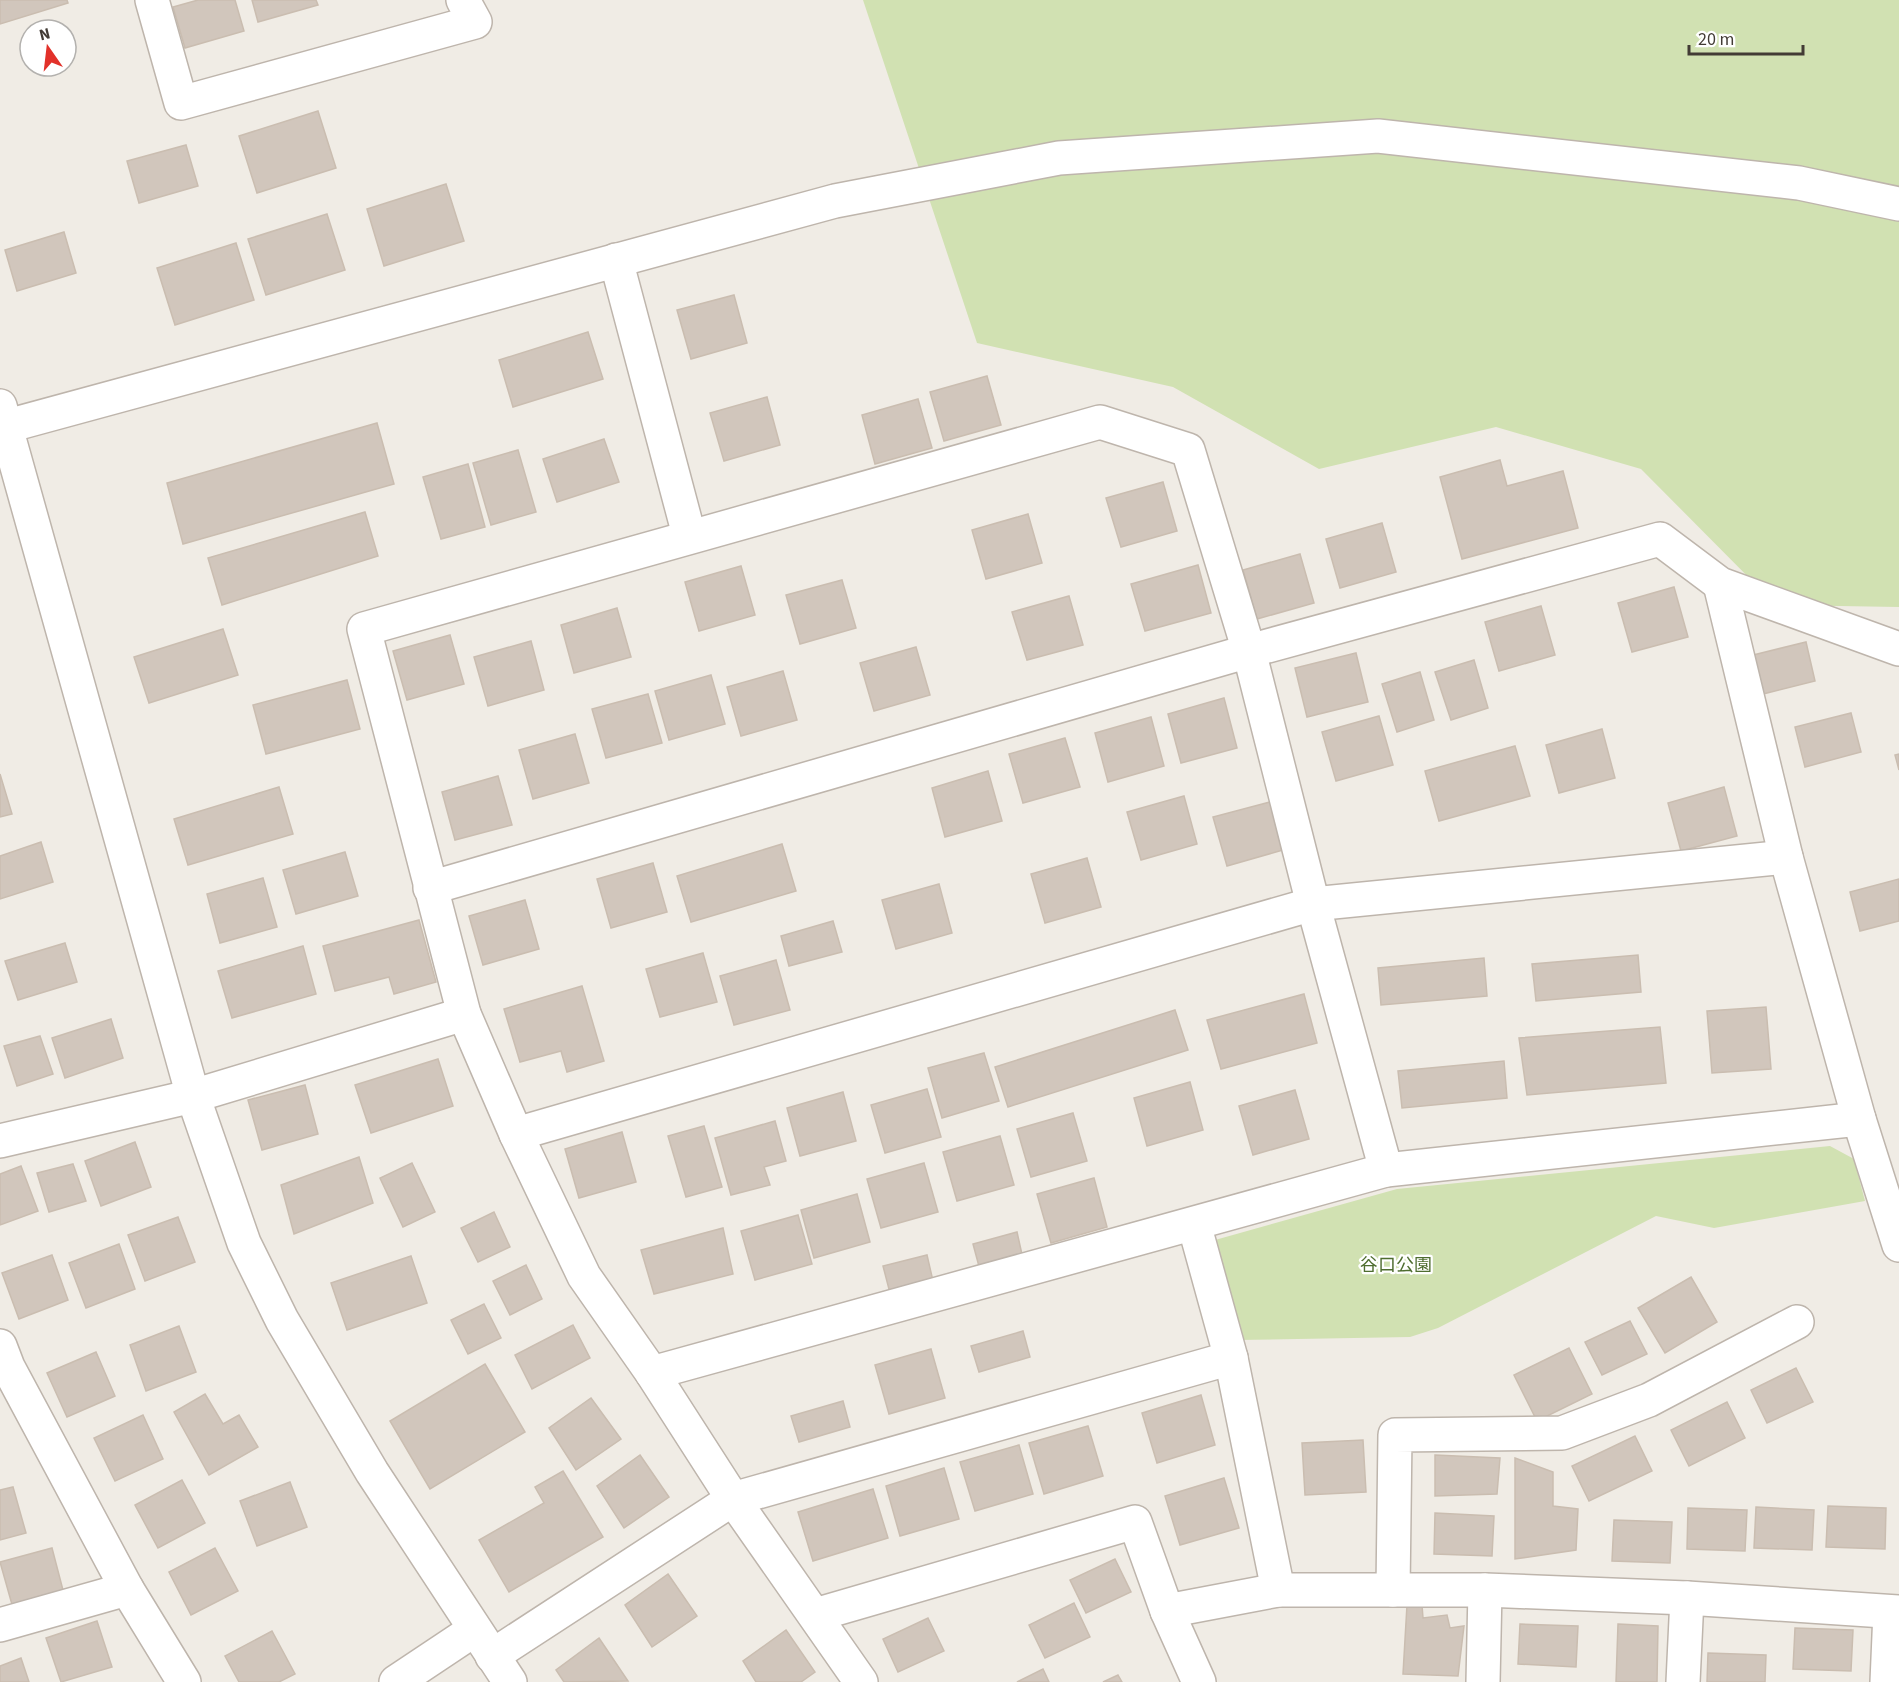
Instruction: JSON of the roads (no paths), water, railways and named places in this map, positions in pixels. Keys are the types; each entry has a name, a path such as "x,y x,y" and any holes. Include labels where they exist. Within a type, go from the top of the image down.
{"street":[{"path":"152,0 181,103 475,22 463,0"},
{"path":"492,1656 372,1472 282,1320 244,1243 193,1096 2,420 835,201 1059,158 1378,135 1799,183 1899,204"},
{"path":"616,260 689,535"},
{"path":"861,1682 733,1499 652,1373 584,1276 516,1134 464,1014 364,629 689,535 1100,422 1188,450 1249,651 1386,1170"},
{"path":"430,888 1249,651 1660,539 1720,585 1899,649"},
{"path":"1720,585 1785,857 1860,1119 1899,1245"},
{"path":"516,1134 1314,904 1785,857"},
{"path":"0,1141 193,1096 464,1014"},
{"path":"652,1373 1386,1170 1860,1119"},
{"path":"1194,1224 1231,1358 1278,1590"},
{"path":"1393,1590 1395,1435 1562,1433 1649,1400 1797,1322"},
{"path":"396,1682 492,1656 733,1499 1231,1358"},
{"path":"3,1361 127,1589 184,1682"},
{"path":"815,1615 1135,1522 1167,1611 1199,1682"},
{"path":"0,1625 127,1589"},
{"path":"1167,1611 1278,1590 1485,1590 1687,1598 1895,1612 1887,1682"},
{"path":"1483,1682 1485,1590"},
{"path":"1683,1682 1687,1598"}],"park label":[{"name":"谷口公園","path":"1396,1265"}]}
